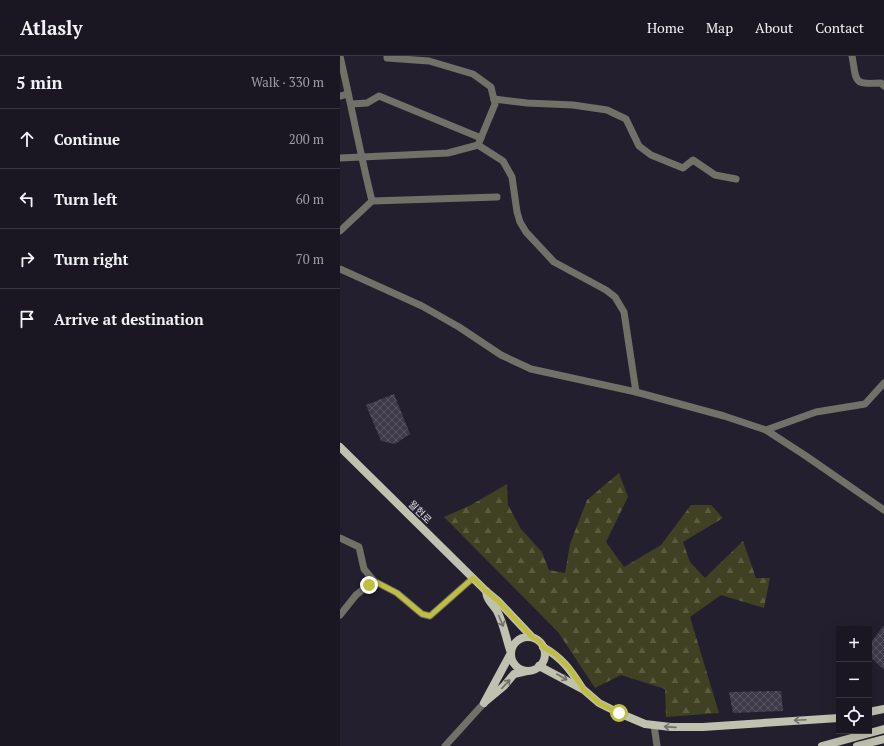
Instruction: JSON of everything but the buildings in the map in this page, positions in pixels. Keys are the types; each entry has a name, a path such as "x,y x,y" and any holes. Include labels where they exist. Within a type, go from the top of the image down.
{"main road":[{"name":"월현로","path":"340,447 486,591"},
{"path":"484,702 504,686 514,674 539,666 544,657 543,647 540,642 532,637 498,601 486,591"},
{"path":"486,591 487,598 496,610 504,626 506,640 514,664 524,670 530,670"},
{"path":"484,702 511,654 511,648 517,640 532,637"},
{"path":"543,647 555,654 569,668 584,690"},
{"path":"539,666 584,690 599,703 645,724 671,727 703,727 836,718"},
{"path":"872,711 884,709"},
{"path":"822,746 884,729"},
{"path":"857,746 884,738"}],"street":[{"path":"340,56 348,94 352,104 361,157 372,201"},
{"path":"340,158 448,153 480,142 495,104 491,87 473,74 429,61 387,58 387,56"},
{"path":"852,56 856,78 859,82 862,84 881,83 884,86"},
{"path":"340,96 348,94"},
{"path":"352,104 367,103 379,96 480,142 504,161 512,177 517,212 520,222 526,232 554,262 606,290 615,297 624,312 636,392"},
{"path":"494,99 527,103 573,105 607,110 626,119 639,146 651,155 683,168 693,160 715,175 736,179"},
{"path":"340,231 372,201 497,197"},
{"path":"340,269 422,306 459,327 501,355 531,369 636,392 724,416 766,430 884,510"},
{"path":"766,430 816,412 865,404 884,383"},
{"path":"340,538 359,547 364,569 374,581 397,593 422,614 430,616 473,578"},
{"path":"340,615 356,595 374,581"},
{"path":"445,746 484,702"},
{"path":"654,725 657,746"}],"green space":[{"path":"619,473 628,497 606,542 624,567 661,545 691,505 711,505 723,518 683,542 690,562 705,578 743,541 756,578 770,578 764,608 721,595 690,617 719,713 666,717 665,689 621,675 595,688 558,632 444,517 471,505 507,484 508,505 521,529 542,552 549,570 565,573 570,544 587,500"}],"route":[{"path":"369,585 374,581 397,593 422,614 430,616 473,578 498,601 532,637 540,642 543,647 555,654 569,668 584,690 599,703 619,713"}]}
